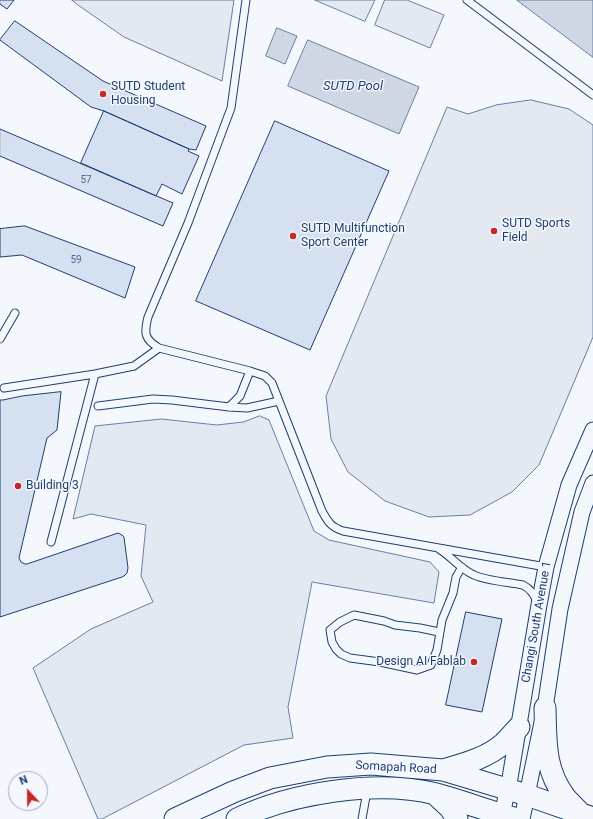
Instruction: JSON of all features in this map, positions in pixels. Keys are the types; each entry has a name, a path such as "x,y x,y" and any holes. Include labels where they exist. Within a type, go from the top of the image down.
{"main road":[{"path":"545,708 546,745 549,767 555,782 565,797 587,816"},
{"path":"443,770 470,762 487,754 503,744 519,727"},
{"name":"Somapah Road","path":"175,819 233,792 270,778 327,767 371,764 443,770 518,792 587,816"},
{"name":"Somapah Road","path":"237,819 285,801 333,791 368,788 401,788 435,794 511,818"},
{"path":"435,794 450,808 457,819"}],"street":[{"name":"Changi South Avenue 1","path":"511,818 518,792 519,727 546,567 569,485 593,430"},
{"name":"Changi South Avenue 1","path":"511,818 545,708 560,609 582,512 593,483"}],"lane":[{"path":"246,0 231,108 188,223 148,317 145,329 148,339 159,348 250,371 265,376 272,383 322,511 327,521 336,528 343,531 546,567"},
{"path":"467,0 593,95"},
{"path":"0,339 15,314"},
{"path":"4,388 95,374 134,366 159,348"},
{"path":"229,407 240,396 250,371"},
{"path":"51,542 95,374"},
{"path":"98,406 153,400 172,400 247,408 279,401"},
{"path":"433,546 444,552 473,575 528,587 535,596 539,605"},
{"path":"439,632 395,625 384,621 354,615 340,622 330,630 332,642 336,649 341,654 350,658 380,662 417,670 431,665 437,650 439,632 445,610 453,593 456,578 462,567"},
{"path":"362,819 368,788"}],"shaded area":[{"path":"72,0 234,0 222,81 124,37"},
{"path":"315,0 375,0 365,21"},
{"path":"385,0 407,0 444,15 430,48 375,25"},
{"name":"SUTD Sports Field","path":"531,100 569,109 593,125 593,337 539,465 512,492 470,515 429,517 385,501 348,472 331,439 326,396 447,107 468,114 496,105"},
{"path":"260,416 269,420 314,531 329,540 430,562 439,572 434,603 312,582 288,707 293,738 244,745 102,819 98,819 33,668 91,629 153,602 141,576 146,525 91,514 73,519 95,426 161,419 217,425 243,422"}],"water":[{"path":"517,0 593,0 593,57"},
{"path":"277,28 297,36 285,64 266,56"},
{"name":"SUTD Pool","path":"308,40 419,87 399,134 288,86"}],"building":[{"path":"0,0 14,0 7,9 0,4"},
{"name":"SUTD Student Housing","path":"15,21 103,81 206,126 196,150 189,149 104,111 91,107 0,40"},
{"path":"104,111 189,149 188,151 199,156 182,194 162,184 156,196 81,163"},
{"name":"SUTD Multifunction Sport Center","path":"275,121 389,171 310,350 196,301"},
{"path":"0,129 173,203 163,226 0,156"},
{"path":"25,226 135,267 125,298 22,255 0,257 0,229"},
{"name":"Building 3","path":"61,392 57,430 47,438 19,558 21,562 27,564 118,533 124,537 128,568 127,573 122,577 0,617 0,400"},
{"name":"Design AI Fablab","path":"466,612 502,619 482,712 446,705"}],"place":[{"name":"SUTD Student Housing","path":"103,94"},
{"name":"SUTD Sports Field","path":"494,231"},
{"name":"SUTD Multifunction Sport Center","path":"293,236"},
{"name":"Building 3","path":"18,486"},
{"name":"Design AI Fablab","path":"474,662"}]}
